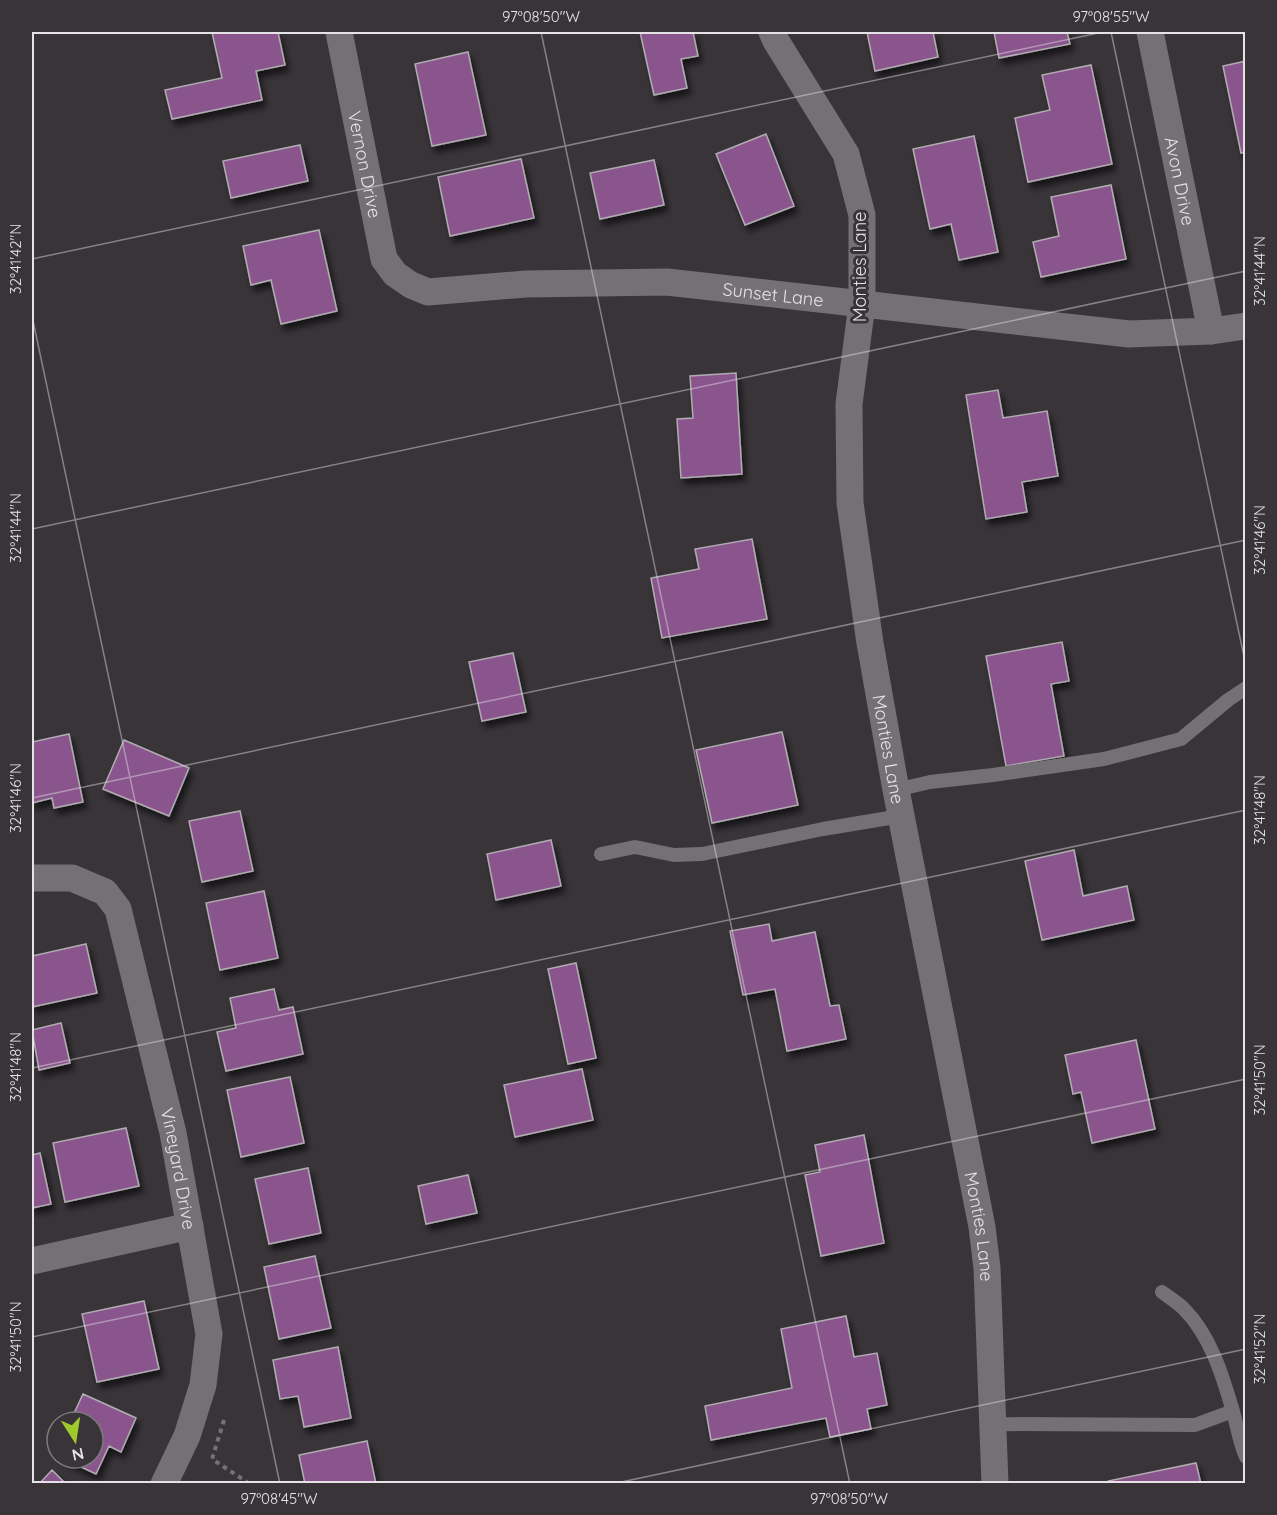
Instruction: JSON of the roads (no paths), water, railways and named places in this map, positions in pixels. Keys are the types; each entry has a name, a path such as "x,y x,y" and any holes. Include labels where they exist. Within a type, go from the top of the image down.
{"street":[{"name":"Vernon Drive","path":"339,32 384,259 395,274 411,285"},
{"name":"Monties Lane","path":"772,32 846,154 862,215 862,304 849,404 850,503 870,643 896,790 982,1227 987,1268 995,1484"},
{"name":"Avon Drive","path":"1150,32 1211,331"},
{"name":"Sunset Lane","path":"411,285 428,292 526,284 667,282 1129,334 1211,331 1245,326"},
{"name":"Vineyard Drive","path":"32,878 72,878 105,892 118,909 173,1132 209,1334 203,1385 175,1478"},
{"path":"32,1261 190,1226"}],"lane":[{"path":"896,790 930,782 1104,759 1181,739 1245,688"},
{"path":"601,854 635,847 674,855 702,854 901,816"},
{"path":"1162,1292 1185,1310 1211,1348 1221,1372 1245,1457"},
{"path":"992,1424 1195,1425 1233,1411"}]}
